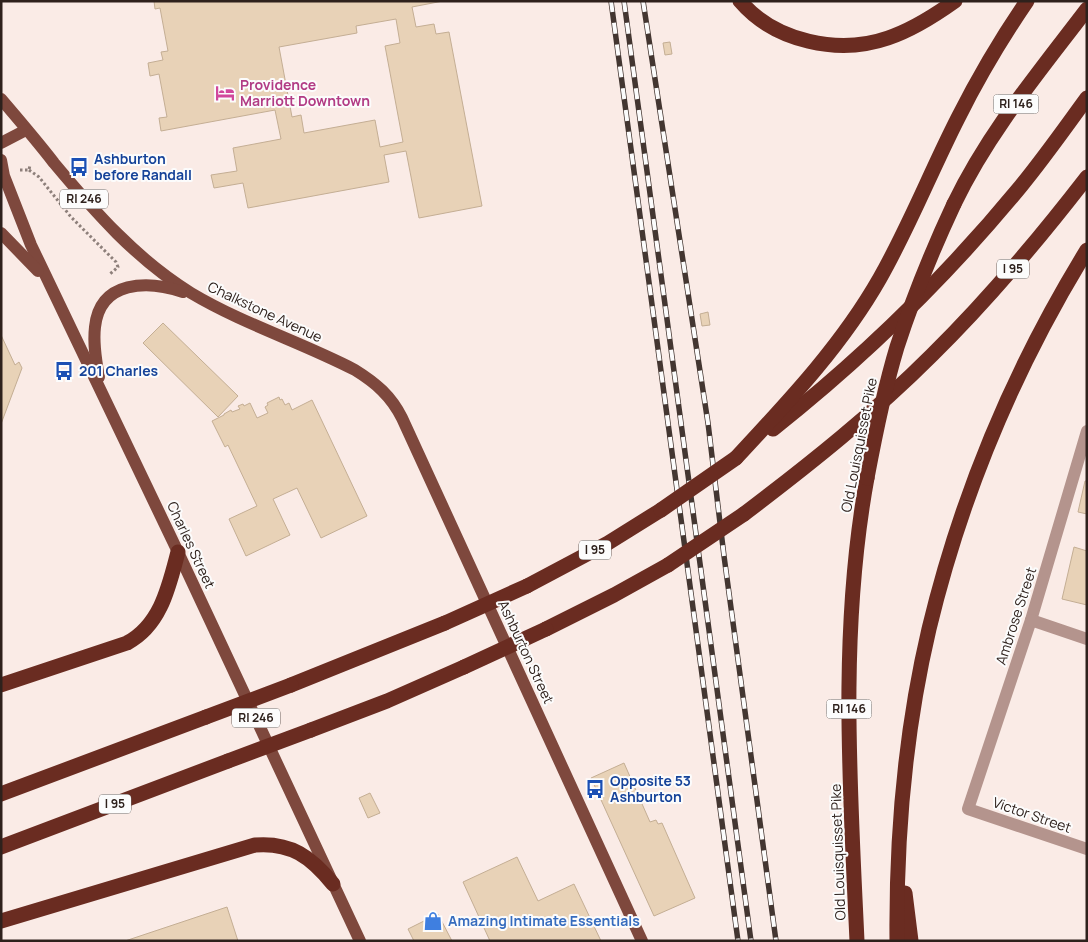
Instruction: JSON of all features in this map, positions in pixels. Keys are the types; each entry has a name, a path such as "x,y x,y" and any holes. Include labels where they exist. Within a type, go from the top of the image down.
{"highway":[{"path":"740,1 756,17 772,28 789,36 822,43 849,44 869,43 906,31 955,1"},
{"path":"736,458 800,388 871,293 889,262 968,99 990,58 1027,1"},
{"name":"Old Louisquisset Pike","path":"857,941 849,653 852,584 867,478 884,399 898,346 929,259 954,204 982,153 1004,120 1087,10"},
{"name":"I 95","path":"1,794 291,685 445,623 527,586 608,543 660,510 736,458 831,382 898,321 971,245 1022,186 1087,98"},
{"name":"I 95","path":"1,847 387,701 546,630 614,596 668,565 744,514 842,437 932,355 1015,267 1087,177"},
{"path":"897,941 899,844 906,766 917,689 929,630 955,535 988,446 1007,403 1039,335 1087,250"},
{"path":"1,685 127,643 135,638 149,626 159,610 178,552"},
{"path":"1,921 255,845 270,844 290,848 310,860 333,884"},
{"path":"899,844 911,941"}],"main road":[{"name":"RI 246","path":"1,98 26,130"},
{"path":"1,143 26,130"},
{"name":"Chalkstone Avenue","path":"26,130 85,201 121,238 160,271 229,314 343,364 374,382"},
{"name":"Charles Street","path":"1,160 4,176 17,214 360,941"},
{"path":"1,233 49,283"},
{"path":"102,393 94,350 95,326 100,310 108,298 122,289 138,284 146,284 179,291 204,300"},
{"name":"Ashburton Street","path":"374,382 388,395 402,418 642,941"}],"street":[{"name":"Ambrose Street","path":"968,809 1031,620 1087,431"},
{"path":"1031,620 1087,639"},
{"name":"Victor Street","path":"968,809 1087,849"}],"path":[{"path":"29,170 30,165"},
{"path":"14,171 29,170 39,177 71,217 118,265"}],"building":[{"name":"Providence Marriott Downtown","path":"154,1 443,1 412,7 416,27 434,24 436,34 449,32 482,206 419,218 406,151 384,155 389,182 248,208 243,183 214,188 211,175 237,171 233,148 281,139 275,110 161,131 159,118 167,117 159,74 150,76 148,63 163,60 161,52 168,51 160,8 155,9","holes":["396,19 400,43 385,46 403,142 380,147 375,120 304,133 301,115 292,117 279,47 357,33 356,26"]},
{"path":"670,42 672,54 665,55 663,43"},
{"path":"708,312 710,325 702,326 700,314"},
{"path":"163,323 238,396 218,417 143,343"},
{"path":"1,335 15,365 19,362 22,368 1,424"},
{"path":"279,397 285,405 289,403 292,410 312,400 367,516 321,538 297,488 273,499 290,535 246,556 229,519 257,506 228,445 225,447 212,421 231,410 232,412 240,409 238,406 250,403 257,418 268,413 265,407 268,405 267,403"},
{"path":"1085,481 1087,481 1087,514 1078,512"},
{"path":"1074,547 1087,551 1087,605 1062,599"},
{"path":"624,763 650,822 656,820 658,824 662,823 695,898 654,916 591,778"},
{"path":"370,793 380,813 368,818 359,798"},
{"path":"517,857 538,901 574,884 601,941 490,941 463,882"},
{"path":"227,907 238,941 125,941"},
{"name":"Amazing Intimate Essentials","path":"438,914 452,941 414,941 408,929"}],"railway":[{"path":"611,1 738,941"},
{"path":"624,1 751,941"},
{"path":"643,1 708,423 776,941"}],"place":[{"name":"Providence Marriott Downtown","path":"225,93"},
{"name":"Ashburton before Randall","path":"79,167"},
{"name":"201 Charles","path":"64,371"},
{"name":"Opposite 53 Ashburton","path":"595,789"},
{"name":"Amazing Intimate Essentials","path":"433,921"}]}
